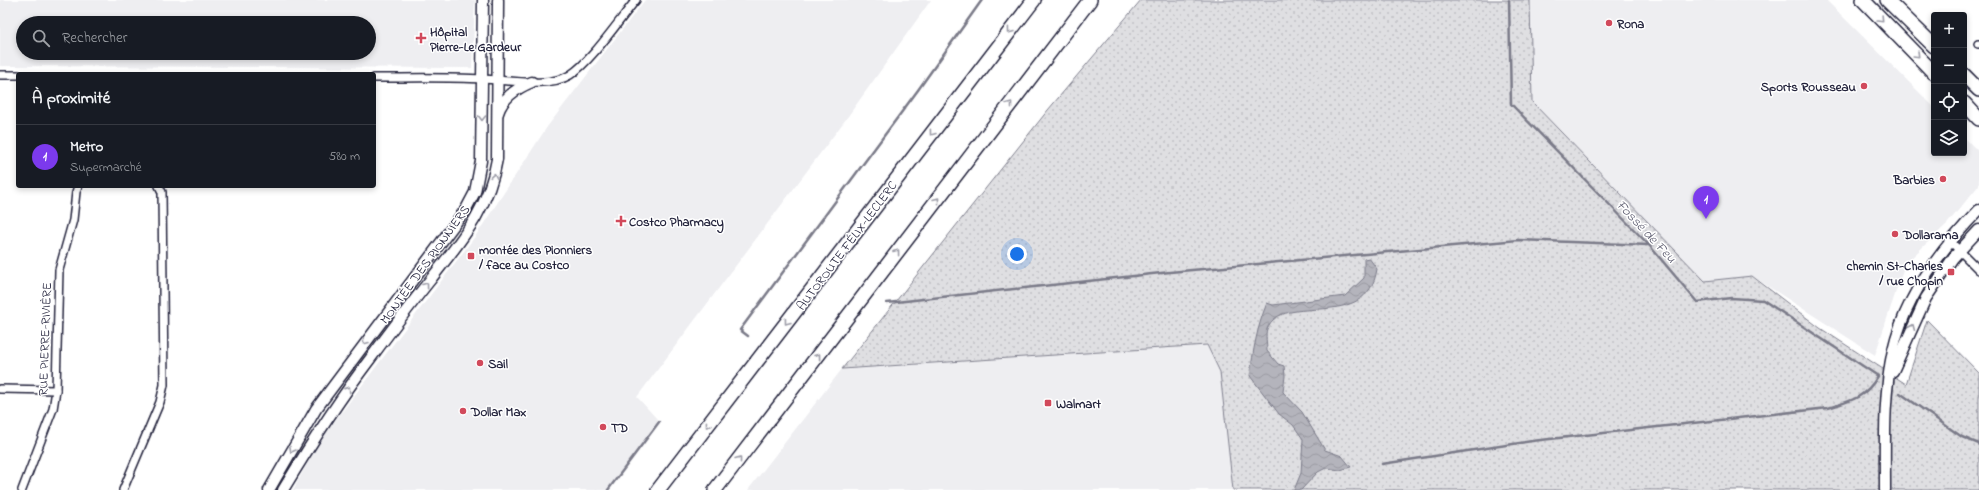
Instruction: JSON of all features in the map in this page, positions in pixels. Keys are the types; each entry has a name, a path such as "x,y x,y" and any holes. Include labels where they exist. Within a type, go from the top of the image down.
{"highway":[{"name":"AUTOROUTE FÉLIX-LECLERC","path":"658,490 1034,0"},
{"path":"715,490 1090,0"},
{"path":"1060,40 1100,0"},
{"path":"1863,0 1931,70"},
{"path":"1887,0 1931,43"},
{"path":"1967,78 1979,90"},
{"path":"1967,106 1979,119"}],"street":[{"name":"MONTÉE DES PIONNIERS","path":"269,490 316,409 432,256 466,209 475,192 481,160 484,0"},
{"name":"MONTÉE DES PIONNIERS","path":"283,490 318,432 348,388 442,265 473,222 488,196 497,158 498,0"},
{"path":"376,78 483,79 532,82 560,79 570,75 582,66 636,0"},
{"path":"0,75 16,75"},
{"path":"497,117 501,105 507,98 518,88 532,82"},
{"name":"RUE PIERRE-RIVIÈRE","path":"22,490 53,409 56,390 59,270 74,220 77,188"},
{"path":"123,490 160,402 164,385 162,192 160,188"},
{"path":"1885,490 1886,407 1895,342 1916,291 1950,241 1979,210"},
{"path":"1889,380 1926,298 1960,250 1979,230"},
{"path":"1950,241 1979,270"},
{"path":"432,256 442,265"},
{"path":"0,389 56,390"}],"shaded area":[{"name":"Hôpital Pierre-Le Gardeur","path":"0,0 475,0 472,68 0,66"},
{"path":"645,0 931,0 846,119 637,397 658,420 608,490 293,490 319,442 477,234 547,127"},
{"path":"1141,0 1530,0 1532,102 1705,281 1752,276 1820,328 1906,384 1927,320 1979,373 1979,490 1233,490 1220,372 1207,345 842,369 1048,110"},
{"path":"1530,0 1826,0 1931,104 1931,156 1967,156 1967,140 1979,152 1979,185 1947,224 1905,264 1875,355 1752,276 1705,281 1532,102"},
{"path":"1207,345 1220,372 1233,490 748,490 842,369"}],"water":[{"path":"1369,258 1377,269 1370,289 1358,300 1342,306 1289,312 1276,318 1266,331 1267,351 1278,364 1284,366 1285,376 1283,392 1302,412 1325,450 1342,456 1351,467 1340,470 1326,468 1318,472 1301,490 1294,490 1301,473 1303,439 1293,425 1279,414 1250,376 1258,330 1267,303 1273,305 1345,296 1364,278 1364,259"}],"waterway":[{"path":"748,336 740,330 918,90 982,0"},
{"name":"Fossé de Feu","path":"1382,464 1532,441 1828,408 1857,398 1868,389 1878,376 1763,300 1731,298 1697,302 1649,245 1511,104 1509,0"},
{"path":"887,303 1170,272 1518,240 1649,245"},
{"name":"Fossé de Feu","path":"1900,393 1962,437 1979,444"},
{"path":"608,490 659,422"}],"place":[{"name":"Rona","path":"1609,23"},
{"name":"Hôpital Pierre-Le Gardeur","path":"421,38"},
{"name":"Sports Rousseau","path":"1864,86"},
{"name":"Barbies","path":"1943,179"},
{"name":"Metro","path":"1706,219"},
{"name":"Costco Pharmacy","path":"621,221"},
{"name":"Dollarama","path":"1895,234"},
{"name":"montée des Pionniers / face au Costco","path":"471,256"},
{"name":"chemin St-Charles / rue Chopin","path":"1951,272"},
{"name":"Sail","path":"480,363"},
{"name":"Walmart","path":"1048,403"},
{"name":"Dollar Max","path":"463,411"},
{"name":"TD","path":"603,427"}]}
